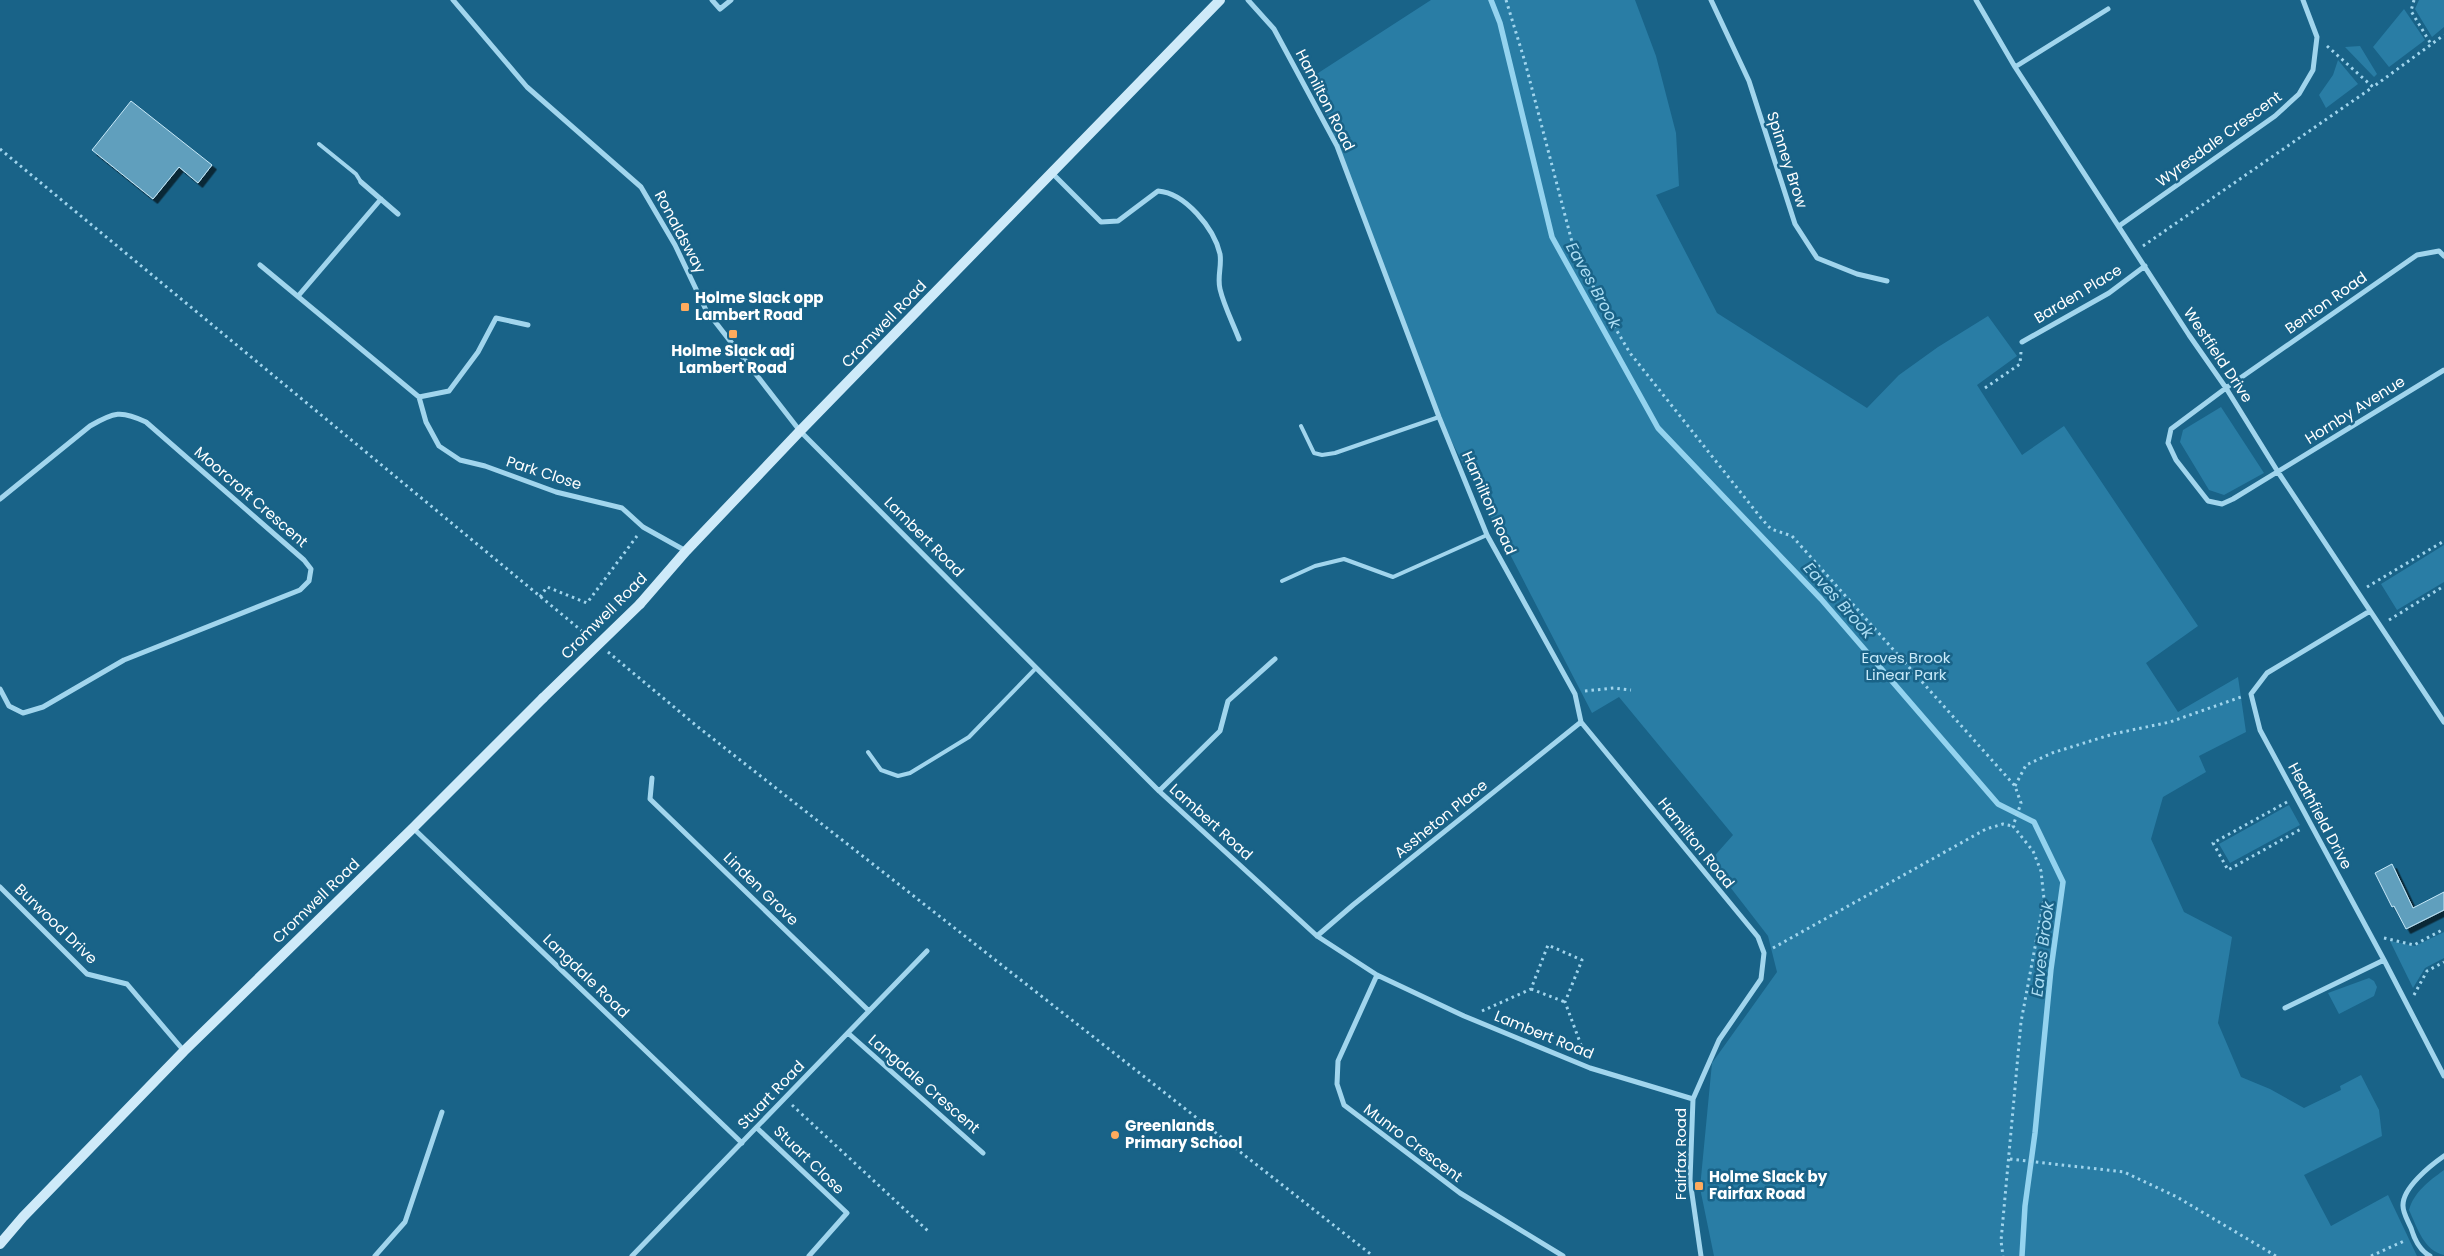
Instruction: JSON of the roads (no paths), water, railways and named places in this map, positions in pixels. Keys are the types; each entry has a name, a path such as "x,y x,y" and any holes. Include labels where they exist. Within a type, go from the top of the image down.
{"street":[{"name":"Ronaldsway","path":"453,0 527,87 641,187 675,245 706,310 800,431"},
{"path":"712,0 720,9 731,0"},
{"name":"Cromwell Road","path":"0,1244 22,1217 184,1051 640,604 686,551 800,431 1220,0"},
{"name":"Hamilton Road","path":"1248,0 1274,29 1337,146 1438,417 1487,535 1576,694 1581,722 1758,937 1764,953 1761,979"},
{"name":"Spinney Brow","path":"1711,0 1749,81 1795,224 1817,258 1857,274 1887,281"},
{"name":"Westfield Drive","path":"1976,0 2015,67 2189,335 2226,388 2278,472 2444,722"},
{"name":"Wyresdale Crescent","path":"2119,226 2275,116 2299,94 2313,70 2317,37 2303,0"},
{"path":"2015,67 2108,9"},
{"path":"1052,173 1101,222 1118,221 1158,191 1167,192 1177,197 1189,207 1216,243 1220,255 1218,281 1221,294 1239,339"},
{"path":"361,182 398,214"},
{"path":"299,295 381,199"},
{"name":"Benton Road","path":"2226,388 2417,255 2438,251 2444,256"},
{"path":"260,265 299,295 419,397 448,391 478,352 496,318 528,325"},
{"name":"Barden Place","path":"2022,342 2109,293 2145,266"},
{"name":"Hornby Avenue","path":"2226,388 2171,428 2168,443 2176,460 2208,501 2222,504 2278,472 2444,370"},
{"name":"Park Close","path":"419,397 426,422 439,446 460,460 484,466 556,492 622,508 643,527 686,551"},
{"name":"Moorcroft Crescent","path":"0,499 90,426 105,417 126,412 146,422 304,560 311,569 309,582 300,590 124,660 44,707 23,713 9,706 0,689"},
{"name":"Lambert Road","path":"800,431 1159,791 1317,936 1378,975 1468,1018 1590,1068 1693,1100"},
{"name":"Heathfield Drive","path":"2370,611 2267,673 2251,694 2260,730 2371,935 2444,1076"},
{"path":"1159,791 1220,731 1228,701 1275,659"},
{"name":"Assheton Place","path":"1317,936 1581,722"},
{"name":"Linden Grove","path":"652,778 650,799 869,1011"},
{"name":"Langdale Road","path":"413,828 742,1143"},
{"name":"Burwood Drive","path":"0,887 87,974 127,984 184,1051"},
{"name":"Stuart Road","path":"632,1256 927,951"},
{"path":"2285,1008 2384,960"},
{"name":"Munro Crescent","path":"1378,975 1338,1061 1337,1084 1344,1106 1460,1194 1563,1256"},
{"name":"Fairfax Road","path":"1701,1256 1690,1180 1693,1100 1719,1040 1761,979"},
{"name":"Langdale Crescent","path":"848,1033 983,1153"},
{"path":"376,1256 405,1222 442,1112"},
{"name":"Stuart Close","path":"757,1128 846,1213 809,1256"},
{"path":"2430,1256 2426,1254 2414,1237 2403,1205 2406,1193 2432,1165 2444,1156"}],"lane":[{"path":"320,144 356,174 361,182"},
{"path":"1301,426 1314,453 1322,455 1335,453 1438,417"},
{"path":"1282,581 1315,566 1344,559 1393,577 1487,535"},
{"path":"868,752 881,770 898,776 910,774 969,737 1036,668"}],"waterway":[{"name":"Eaves Brook","path":"1491,0 1500,23 1552,237 1658,428 1821,599 1998,804 2034,822 2063,882 2051,969 2035,1133 2025,1206 2022,1256"}],"place":[{"name":"Holme Slack opp Lambert Road","path":"685,307"},
{"name":"Holme Slack adj Lambert Road","path":"733,334"},
{"name":"Greenlands Primary School","path":"1115,1135"},
{"name":"Holme Slack by Fairfax Road","path":"1699,1186"}],"park label":[{"name":"Eaves Brook Linear Park","path":"1906,666"}]}
